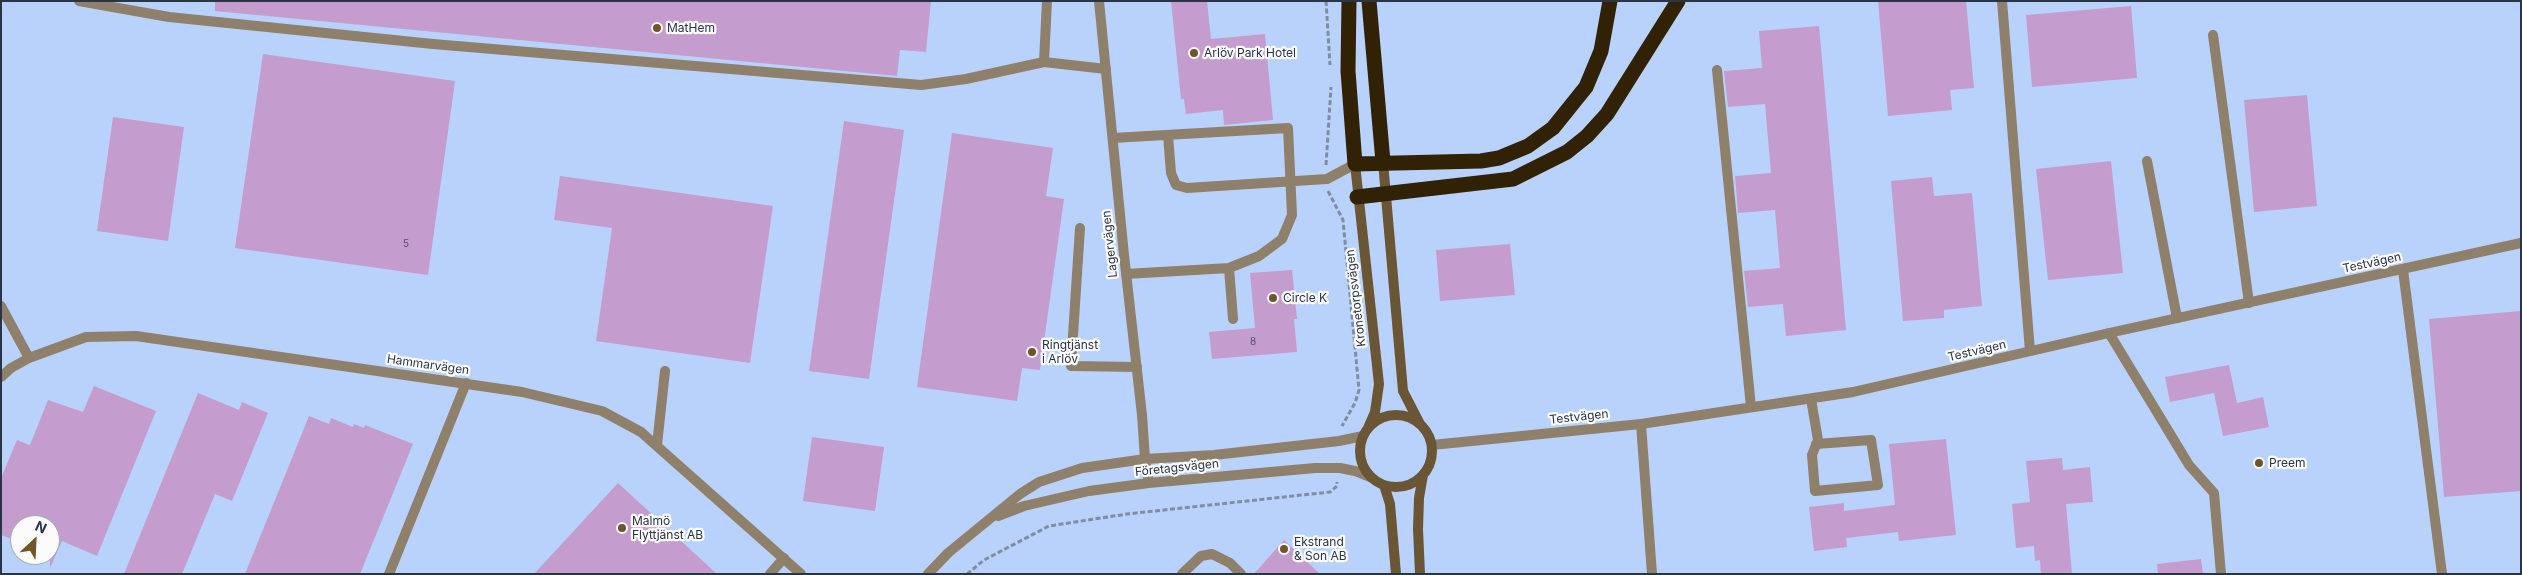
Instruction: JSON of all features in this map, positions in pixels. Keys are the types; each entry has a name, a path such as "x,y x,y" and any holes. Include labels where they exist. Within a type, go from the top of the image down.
{"highway":[{"path":"1349,1 1348,71 1355,164 1481,161 1507,155 1540,138 1565,115 1586,87 1601,51 1610,1"},
{"path":"1369,1 1384,162"},
{"path":"1357,197 1385,196 1513,179 1567,152 1587,136 1607,114 1678,1"}],"main road":[{"path":"1384,162 1385,196 1403,391 1420,424 1428,434 1432,445 1429,466 1423,475 1419,498 1420,574"},
{"name":"Kronetorpsvägen","path":"1355,164 1357,197 1379,384 1375,412 1365,432"},
{"path":"1420,424 1408,416 1393,415 1379,418 1365,432 1360,451 1363,466 1372,478 1384,485 1405,486 1423,475"},
{"path":"1384,485 1390,504 1396,574"}],"street":[{"path":"79,1 169,16 433,44 921,85 966,79 1044,62 1106,69"},
{"path":"1044,62 1047,1"},
{"name":"Lagervägen","path":"1100,1 1112,138 1149,483"},
{"path":"2002,1 2030,351"},
{"path":"2213,35 2249,303"},
{"path":"1717,70 1751,408"},
{"path":"1112,138 1288,128 1292,215 1282,239 1258,256 1229,268 1126,274"},
{"path":"1168,135 1171,173 1176,185 1187,188 1327,179 1355,164"},
{"path":"2147,161 2176,318"},
{"path":"1080,228 1071,366 1137,367"},
{"name":"Testvägen","path":"1432,445 1640,424 1853,392 2176,318 2521,243"},
{"path":"1229,268 1233,319"},
{"path":"2403,270 2442,574"},
{"path":"1,306 29,358"},
{"path":"2109,333 2189,465 2214,493 2221,574"},
{"name":"Hammarvägen","path":"1,377 11,368 29,358 86,337 136,336 522,392 602,411 641,432 802,574"},
{"path":"656,445 665,372"},
{"path":"389,574 466,383"},
{"path":"1811,398 1818,440 1816,444 1812,455 1815,491 1878,485 1870,440 1816,444"},
{"path":"1640,424 1652,574"},
{"name":"Företagsvägen","path":"928,574 948,553 1020,494 1040,482 1082,468 1145,459 1214,455 1339,441 1365,432"},
{"name":"Företagsvägen","path":"988,520 1024,506 1089,491 1149,483 1315,468 1340,468 1355,471 1372,478"},
{"path":"1182,574 1200,556 1212,554 1230,563 1241,574"},
{"path":"770,574 784,558"}],"path":[{"path":"1326,1 1331,74"},
{"path":"1331,82 1332,104 1325,159 1328,193 1343,220 1359,390 1355,403 1340,430 1339,441"},
{"path":"967,574 984,560 1049,526 1127,514 1330,492 1337,486 1340,468"}],"shaded area":[{"path":"1,1 2521,1 2521,574 1,574"}],"building":[{"name":"MatHem","path":"215,1 931,1 926,52 900,50 897,76 215,11"},
{"name":"Arlöv Park Hotel","path":"1171,1 1207,1 1211,39 1265,34 1273,120 1224,125 1223,110 1186,114 1184,99 1181,99"},
{"path":"1878,1 1966,1 1974,88 1950,90 1952,110 1888,116"},
{"path":"2131,6 2137,78 2032,87 2026,15"},
{"path":"1819,26 1846,330 1786,336 1783,304 1748,307 1744,271 1780,268 1775,210 1738,213 1735,176 1771,173 1765,104 1728,107 1724,71 1762,68 1759,31"},
{"path":"263,54 455,81 428,275 235,248"},
{"path":"2307,95 2317,206 2254,212 2244,100"},
{"path":"113,117 184,127 168,241 97,231"},
{"path":"844,121 904,130 869,379 809,371"},
{"path":"952,133 1053,148 1046,196 1064,199 1040,370 1022,368 1017,401 917,387"},
{"path":"2111,161 2123,273 2048,280 2036,169"},
{"path":"560,176 773,206 750,363 596,341 612,228 554,220"},
{"path":"1932,177 1934,196 1972,193 1982,306 1944,310 1944,318 1903,321 1891,181"},
{"path":"1510,244 1515,295 1440,301 1436,250"},
{"path":"1292,270 1297,319 1294,319 1297,352 1212,359 1209,332 1255,328 1250,273"},
{"path":"2521,311 2521,491 2444,497 2429,319"},
{"path":"2229,365 2237,403 2263,397 2269,427 2223,436 2214,393 2170,402 2165,377"},
{"path":"94,386 156,411 97,556 62,541 60,546 60,515 10,515 10,538 1,535 1,478 17,440 30,445 48,400 83,412"},
{"path":"198,393 239,410 242,402 268,413 232,501 215,494 182,574 124,574"},
{"path":"309,416 329,424 331,418 353,427 354,424 364,428 365,425 413,444 360,574 245,574"},
{"path":"812,437 884,447 875,511 803,501"},
{"path":"1946,439 1956,535 1899,541 1898,532 1846,538 1847,547 1814,551 1809,507 1844,503 1844,511 1895,505 1889,444"},
{"path":"2062,458 2063,470 2090,467 2093,502 2066,504 2072,574 2041,574 2040,560 2035,561 2034,546 2016,548 2012,504 2030,502 2026,461"},
{"name":"Malmö Flyttjänst AB","path":"618,483 717,574 534,574"},
{"name":"Ekstrand & Son AB","path":"1284,540 1320,574 1254,574"},
{"path":"2201,559 2203,574 2158,574 2157,564"}],"place":[{"name":"MatHem","path":"657,28"},
{"name":"Arlöv Park Hotel","path":"1194,53"},
{"name":"Circle K","path":"1273,298"},
{"name":"Ringtjänst i Arlöv","path":"1032,352"},
{"name":"Preem","path":"2259,463"},
{"name":"Malmö Flyttjänst AB","path":"622,528"},
{"name":"Ekstrand & Son AB","path":"1284,549"}]}
